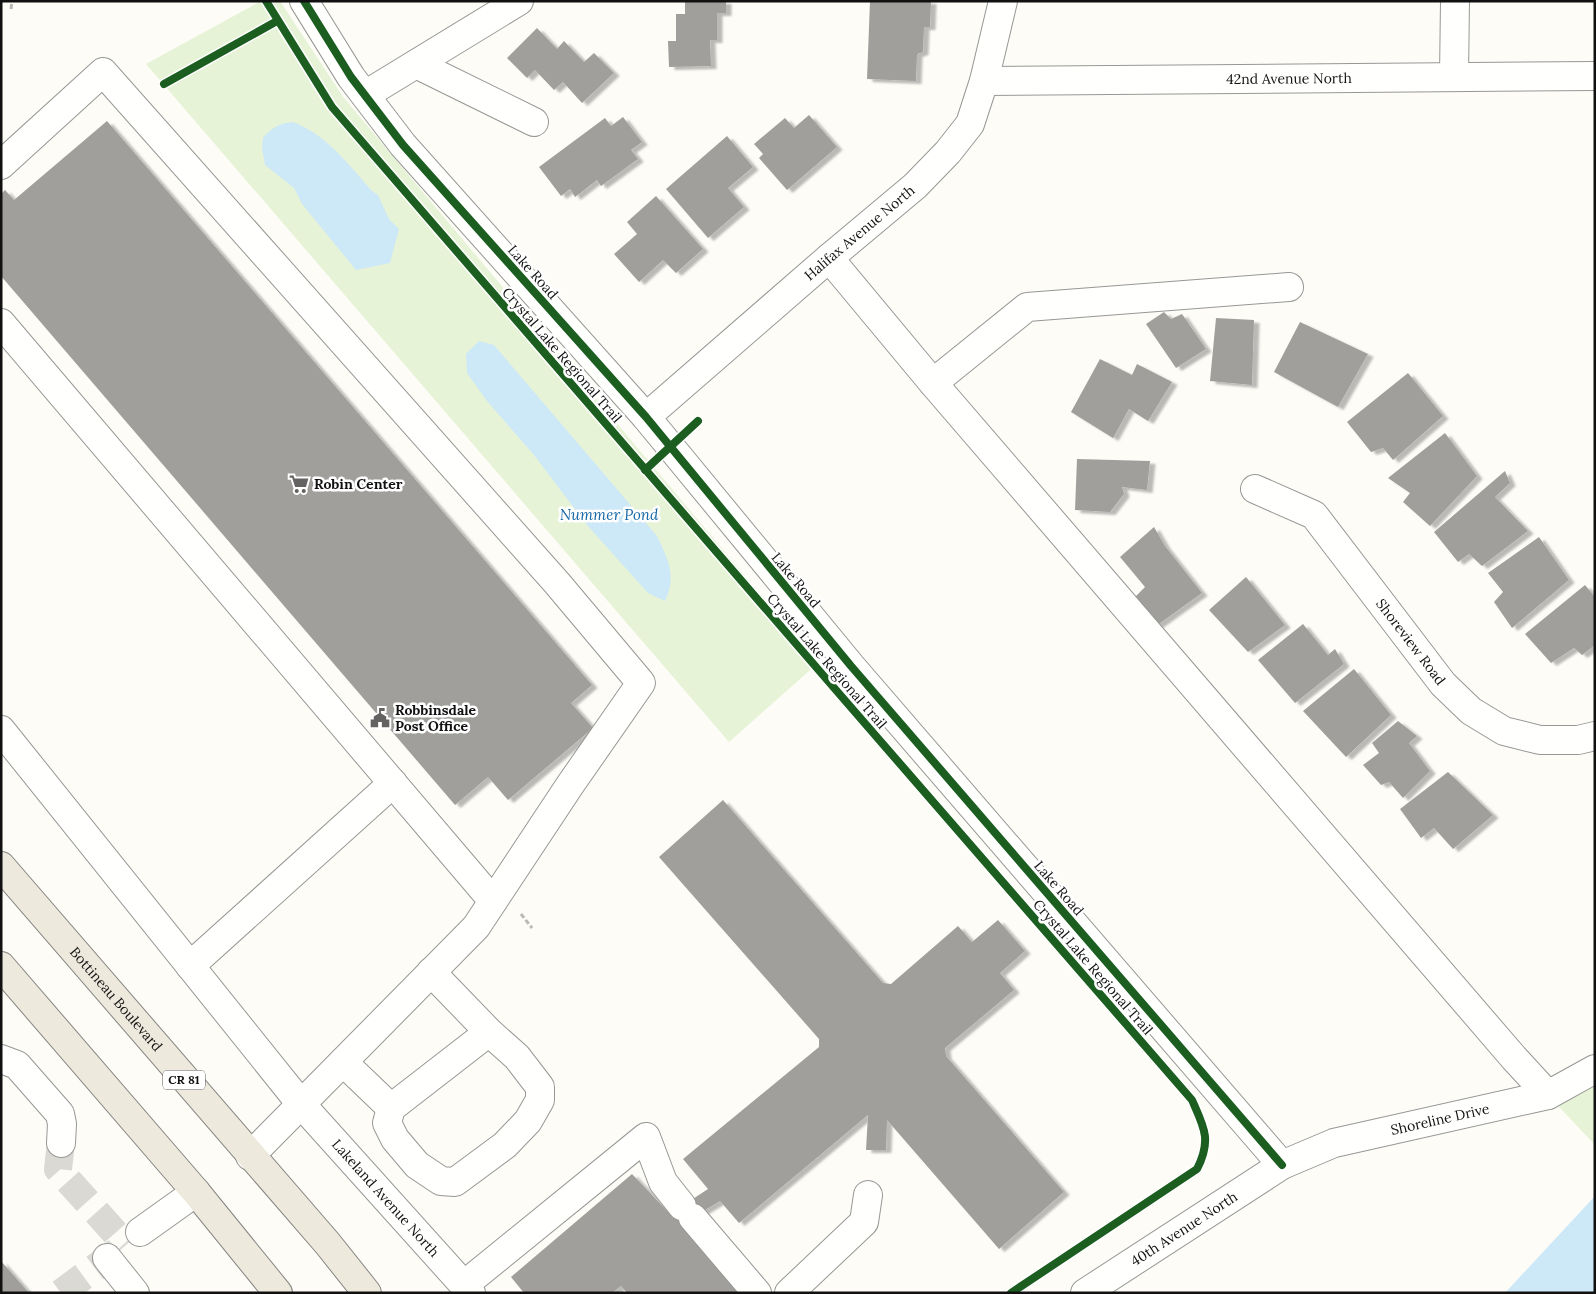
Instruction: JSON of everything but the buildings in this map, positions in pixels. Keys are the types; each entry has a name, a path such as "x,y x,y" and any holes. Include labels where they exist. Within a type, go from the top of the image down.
{"main road":[{"name":"Bottineau Boulevard","path":"1,866 328,1244 368,1293"},
{"path":"1,966 196,1192 278,1293"}],"street":[{"name":"Lake Road","path":"304,1 351,77 403,145 646,417 851,666 1282,1165"},
{"path":"365,95 519,1"},
{"name":"Halifax Avenue North","path":"646,417 915,186 948,152 970,124 984,80 1004,1"},
{"path":"1454,77 1455,1"},
{"path":"416,64 534,122"},
{"path":"1,165 103,72 557,583 641,683 570,785 476,927 250,1156"},
{"name":"42nd Avenue North","path":"984,80 1595,76"},
{"path":"829,258 933,383 1548,1096"},
{"path":"933,383 1027,307 1289,287"},
{"path":"3,330 494,901"},
{"name":"Shoreview Road","path":"1255,489 1314,515 1443,684 1471,711 1504,731 1540,740 1578,740 1595,736"},
{"name":"Lakeland Avenue North","path":"1,730 301,1104 468,1289"},
{"path":"190,966 393,783"},
{"path":"431,972 516,1057 540,1087 540,1100 528,1121 505,1145 455,1182 441,1181 417,1165 395,1139 387,1123 391,1108 489,1032"},
{"path":"1,1059 17,1065 60,1114 62,1124 61,1143"},
{"path":"343,1062 391,1108"},
{"name":"Shoreline Drive","path":"1282,1165 1334,1143 1548,1096 1595,1069"},
{"path":"468,1289 646,1137 663,1182 757,1293"},
{"name":"40th Avenue North","path":"1085,1293 1282,1165"},
{"path":"140,1232 196,1192"},
{"path":"789,1293 864,1222 868,1195"},
{"path":"107,1258 135,1293"}],"path":[{"path":"11,9 12,1"},
{"path":"520,913 532,928"}],"green space":[{"path":"261,1 280,1 344,98 818,663 729,742 146,64"},
{"path":"1595,1069 1595,1145 1548,1095"}],"water":[{"path":"293,122 327,143 378,195 389,219 399,229 390,263 356,270 302,204 294,188 265,165 262,148 263,138 276,127"},
{"name":"Nummer Pond","path":"479,341 494,345 657,536 668,560 671,575 669,592 665,601 648,593 587,525 534,455 487,401 467,373 466,354"},
{"path":"1595,1196 1595,1293 1505,1293"}],"tunnel":[{"path":"61,1143 58,1169 126,1245"},
{"path":"61,1293 126,1245"}],"cycle path":[{"name":"Crystal Lake Regional Trail","path":"266,1 332,107 1192,1100 1205,1134 1202,1159 1197,1169 1011,1293"},
{"name":"Crystal Lake Regional Trail","path":"304,1 351,77 403,145 646,417 851,666 1282,1165"},
{"path":"164,84 277,21"},
{"path":"645,470 698,421"}],"place":[{"name":"Robin Center","path":"299,484"},
{"name":"Robbinsdale Post Office","path":"380,718"}]}
